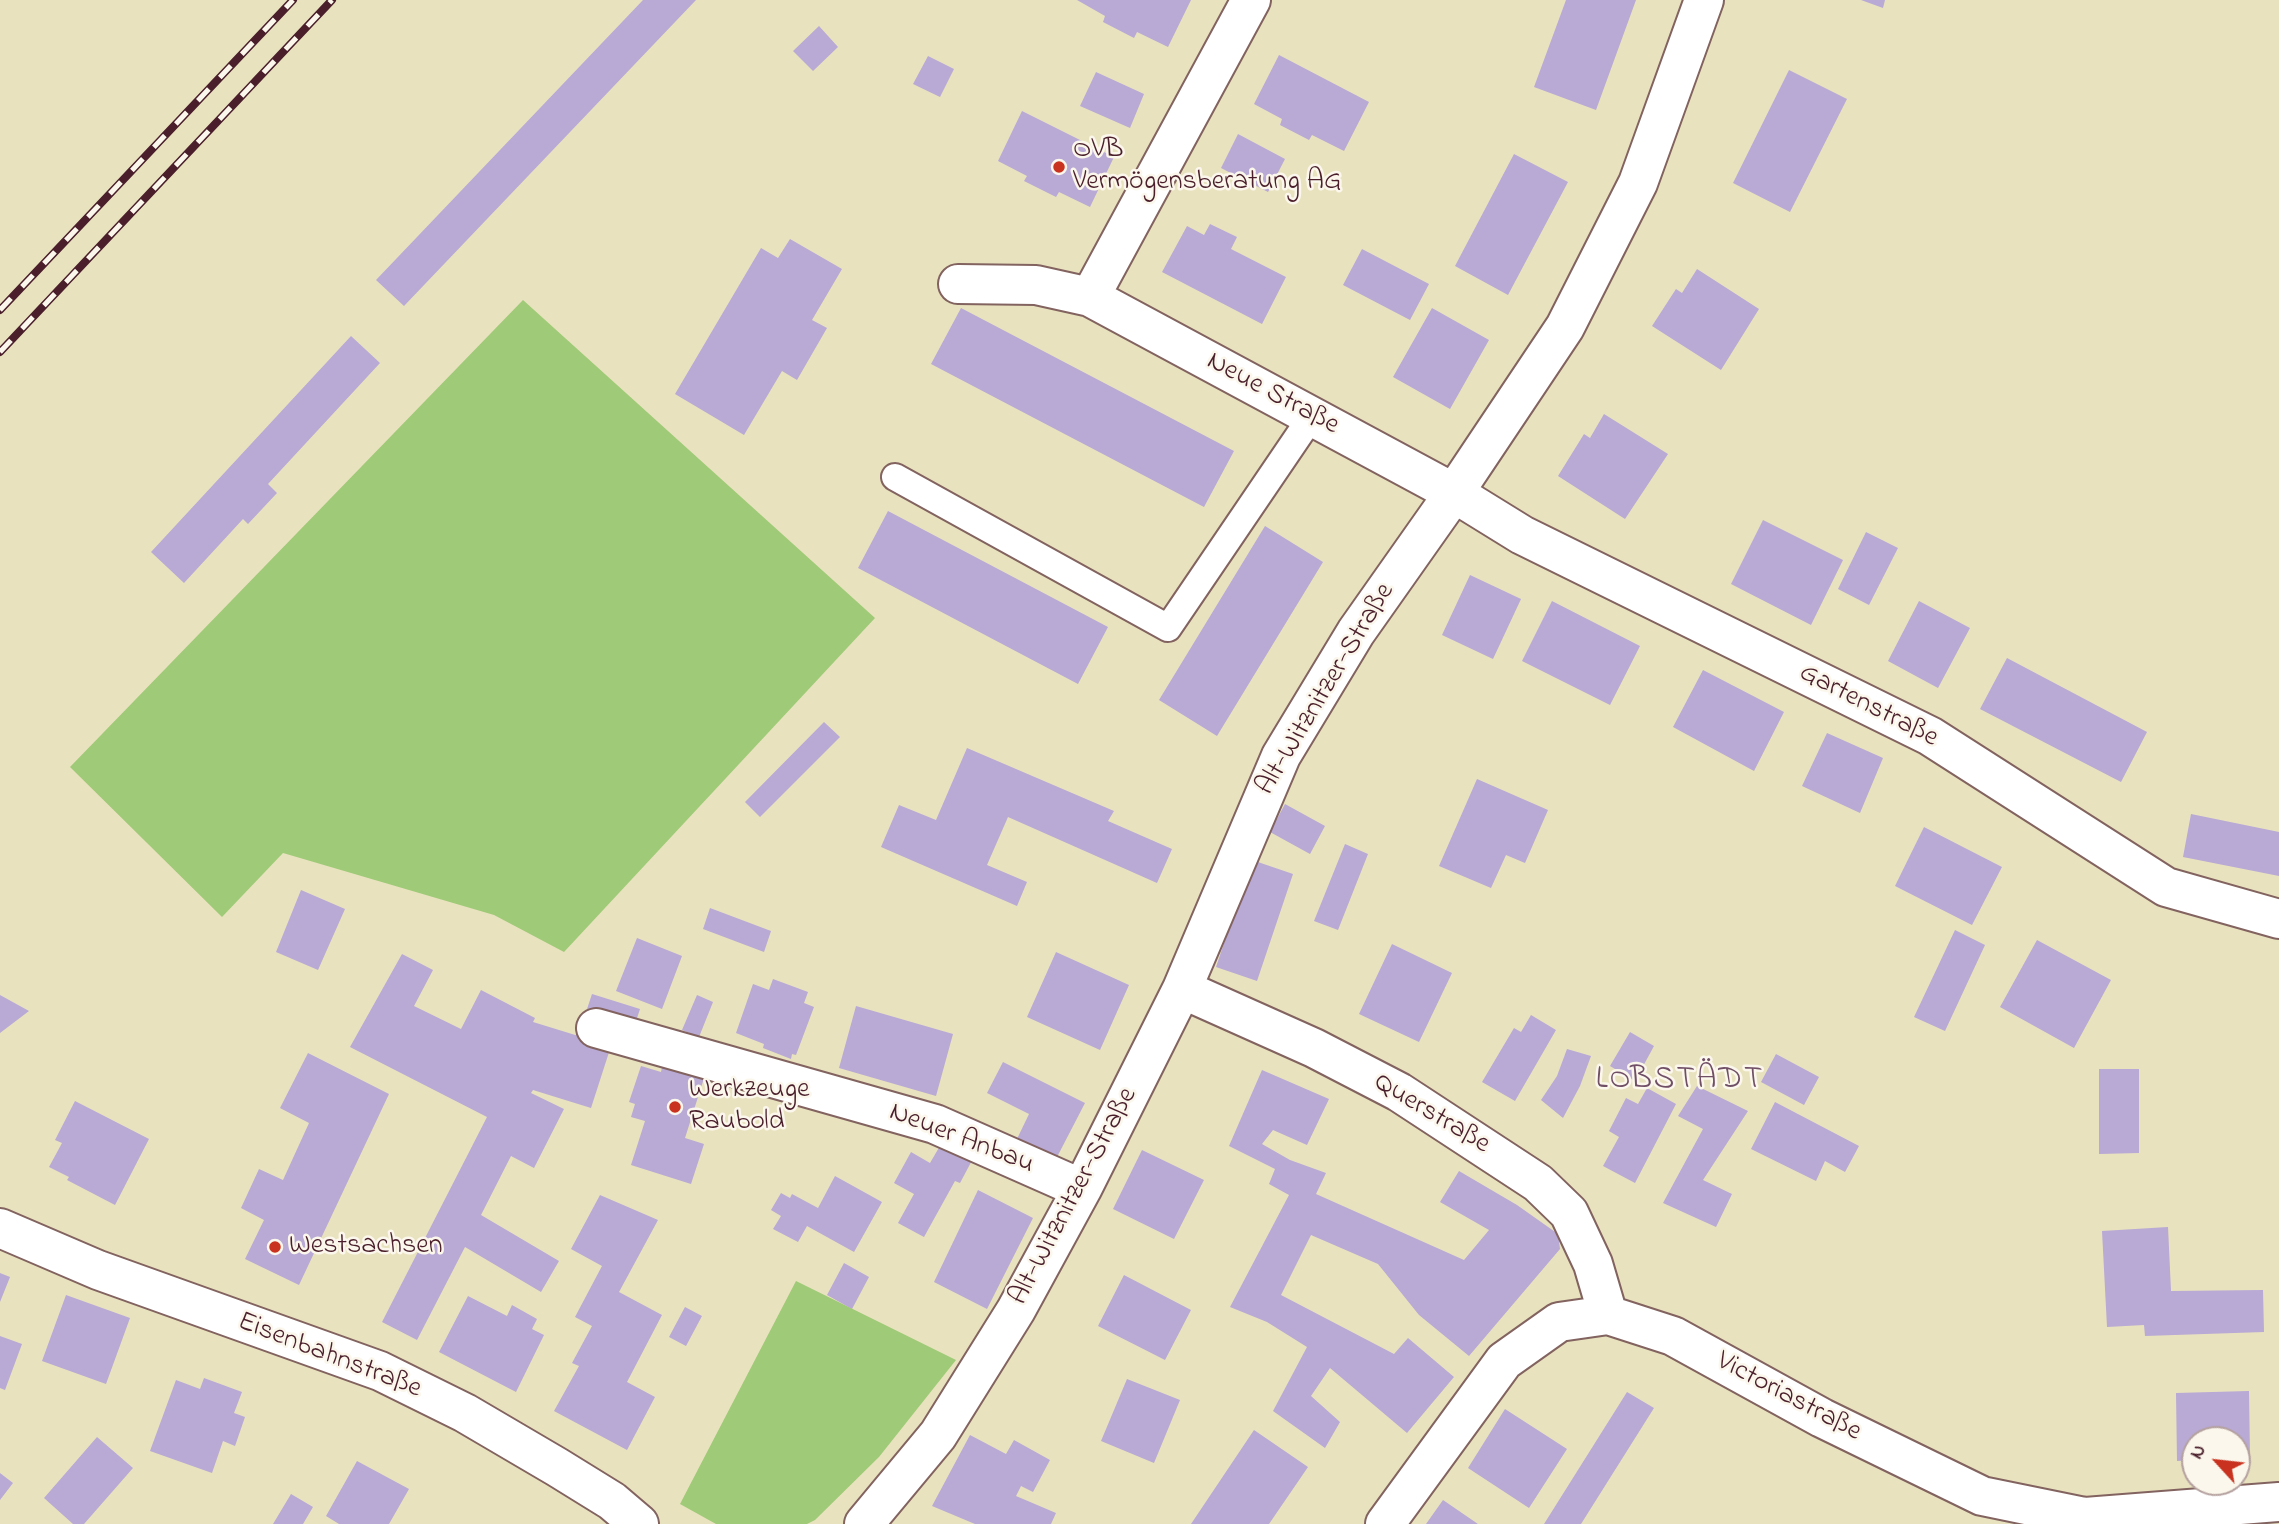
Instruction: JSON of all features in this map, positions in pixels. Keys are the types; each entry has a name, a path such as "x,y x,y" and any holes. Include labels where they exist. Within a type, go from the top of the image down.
{"street":[{"path":"1090,297 1251,0"},
{"name":"Alt-Witznitzer-Straße","path":"864,1524 937,1435 1016,1310 1082,1189 1182,989 1281,756 1356,632 1454,493 1564,327 1638,183 1704,0"},
{"name":"Neue Straße","path":"958,284 1036,285 1090,297 1454,493"},
{"name":"Gartenstraße","path":"1454,493 1522,536 1930,736 2166,887 2279,919"},
{"name":"Querstraße","path":"1182,989 1314,1048 1399,1092 1538,1183 1569,1213 1593,1264 1608,1315"},
{"name":"Neuer Anbau","path":"596,1028 935,1124 1082,1189"},
{"name":"Eisenbahnstraße","path":"0,1228 97,1270 380,1371 465,1413 612,1501 639,1524"},
{"name":"Victoriastraße","path":"1385,1524 1504,1361 1559,1322 1608,1315 1673,1336 1983,1510 2081,1521 2279,1502"}],"lane":[{"path":"895,477 1168,628 1312,416"}],"green space":[{"path":"523,300 875,618 564,952 494,915 283,853 222,917 70,767"},
{"path":"796,1281 956,1360 879,1457 815,1520 807,1524 716,1524 680,1504"}],"building":[{"path":"643,0 696,0 404,306 376,280"},
{"path":"1077,0 1191,0 1168,47 1137,32 1134,38 1103,22 1105,16"},
{"path":"1566,0 1636,0 1596,110 1534,87"},
{"path":"1861,0 1885,0 1883,8"},
{"path":"819,26 838,47 813,71 793,51"},
{"path":"1279,55 1369,102 1344,151 1312,135 1309,140 1280,125 1282,119 1254,104"},
{"path":"928,56 954,69 940,97 913,84"},
{"path":"1789,70 1847,99 1790,212 1733,183"},
{"path":"1096,72 1144,94 1130,128 1080,106"},
{"path":"1022,111 1114,157 1090,207 1059,192 1056,197 1024,181 1027,176 998,161"},
{"path":"1238,134 1285,159 1268,192 1221,168"},
{"path":"1514,154 1568,182 1508,295 1455,266"},
{"path":"1210,224 1237,237 1231,249 1286,277 1262,324 1162,272 1187,226 1204,235"},
{"path":"790,239 842,269 812,320 827,328 797,380 782,371 744,435 675,394 761,248 778,258"},
{"path":"1362,249 1429,284 1410,320 1343,285"},
{"path":"1697,269 1759,309 1721,370 1652,326 1676,289 1682,293"},
{"path":"961,308 1234,451 1204,507 931,364"},
{"path":"1432,308 1489,340 1450,409 1393,377"},
{"path":"351,336 380,363 268,484 277,493 248,524 243,519 184,583 151,552"},
{"path":"1604,414 1668,454 1625,519 1558,476 1584,434 1590,438"},
{"path":"888,511 1108,627 1078,684 858,568"},
{"path":"1763,520 1843,560 1811,625 1731,584"},
{"path":"1265,526 1323,562 1217,736 1159,700"},
{"path":"1866,532 1898,548 1869,605 1838,589"},
{"path":"1470,575 1521,599 1493,659 1442,635"},
{"path":"1552,601 1640,646 1610,705 1522,661"},
{"path":"1919,601 1970,628 1938,688 1888,661"},
{"path":"2007,658 2147,732 2121,782 1980,709"},
{"path":"1703,670 1784,712 1754,771 1673,727"},
{"path":"824,722 840,737 760,817 745,802"},
{"path":"1827,733 1883,758 1860,813 1802,786"},
{"path":"967,748 1114,811 1108,821 1172,849 1157,883 1008,817 987,865 1027,882 1017,906 881,847 899,805 936,820"},
{"path":"1477,779 1548,810 1525,863 1506,855 1491,888 1439,866"},
{"path":"1285,804 1325,826 1310,854 1270,832"},
{"path":"2191,814 2279,832 2279,876 2183,857"},
{"path":"1924,827 2002,867 1972,925 1895,886"},
{"path":"1345,844 1368,854 1338,930 1314,921"},
{"path":"1252,860 1293,874 1257,981 1216,967"},
{"path":"301,890 345,909 318,970 276,952"},
{"path":"710,908 771,931 764,952 703,929"},
{"path":"1955,930 1985,945 1945,1031 1914,1017"},
{"path":"637,938 682,956 662,1009 616,991"},
{"path":"2037,940 2111,980 2074,1048 2000,1007"},
{"path":"1392,944 1452,973 1419,1042 1359,1014"},
{"path":"1056,952 1129,985 1100,1050 1027,1017"},
{"path":"402,954 433,970 414,1006 461,1029 481,990 535,1018 533,1022 611,1046 591,1108 533,1090 531,1093 564,1109 534,1168 511,1156 481,1215 559,1261 541,1292 465,1247 417,1340 382,1322 487,1117 350,1047"},
{"path":"773,979 808,992 804,1003 814,1007 796,1055 792,1054 791,1059 736,1033 753,984 769,990"},
{"path":"592,994 640,1009 633,1030 585,1015"},
{"path":"0,995 29,1011 0,1033"},
{"path":"697,995 713,1002 699,1037 682,1030"},
{"path":"856,1006 953,1034 936,1096 839,1068"},
{"path":"1531,1015 1556,1030 1515,1101 1482,1082 1514,1028 1521,1032"},
{"path":"1630,1032 1654,1046 1635,1081 1610,1066"},
{"path":"1567,1049 1591,1056 1580,1086 1563,1118 1541,1100 1557,1076"},
{"path":"308,1053 389,1094 299,1285 245,1259 264,1220 241,1208 259,1169 283,1180 309,1123 280,1108"},
{"path":"1776,1054 1819,1077 1804,1105 1761,1082"},
{"path":"663,1062 705,1075 685,1138 704,1144 691,1184 631,1165 645,1121 631,1117 635,1104 629,1102 641,1066 661,1072"},
{"path":"1003,1062 1085,1103 1056,1159 1017,1139 1029,1114 987,1093"},
{"path":"2099,1069 2139,1069 2139,1153 2099,1154"},
{"path":"1262,1070 1329,1099 1307,1145 1273,1130 1262,1144 1290,1160 1326,1173 1316,1194 1464,1260 1489,1230 1440,1202 1459,1171 1517,1205 1558,1234 1560,1249 1469,1356 1419,1315 1378,1264 1311,1235 1281,1295 1394,1354 1408,1338 1454,1377 1407,1433 1330,1368 1311,1396 1340,1422 1325,1448 1273,1411 1307,1347 1267,1322 1230,1307 1289,1195 1269,1184 1275,1169 1229,1146"},
{"path":"1697,1086 1748,1111 1703,1180 1732,1194 1716,1227 1663,1203 1703,1129 1678,1116"},
{"path":"1647,1088 1676,1104 1635,1183 1603,1166 1619,1137 1609,1131 1626,1098 1638,1104"},
{"path":"75,1101 149,1139 115,1205 67,1180 69,1177 49,1167 62,1143 55,1140"},
{"path":"1775,1102 1859,1146 1845,1172 1825,1161 1816,1181 1751,1149"},
{"path":"944,1139 977,1151 960,1183 955,1181 924,1237 898,1223 914,1194 894,1183 911,1152 930,1163"},
{"path":"1142,1150 1204,1180 1174,1239 1113,1209"},
{"path":"835,1176 882,1202 854,1252 807,1226 798,1242 773,1229 781,1216 771,1210 781,1193 790,1198 792,1194 818,1208"},
{"path":"978,1190 1033,1218 987,1309 934,1282"},
{"path":"600,1195 658,1220 619,1292 662,1315 627,1382 655,1397 627,1450 554,1411 579,1366 572,1363 592,1326 575,1317 602,1266 571,1249"},
{"path":"2168,1227 2171,1291 2263,1290 2264,1332 2145,1336 2144,1325 2107,1327 2102,1231"},
{"path":"844,1263 869,1277 852,1309 827,1295"},
{"path":"0,1273 10,1277 0,1302"},
{"path":"1124,1275 1191,1310 1165,1360 1098,1326"},
{"path":"66,1295 130,1318 106,1384 42,1361"},
{"path":"468,1296 507,1316 512,1305 537,1319 532,1329 544,1335 516,1392 439,1352"},
{"path":"685,1307 702,1316 686,1346 669,1337"},
{"path":"0,1336 22,1344 5,1390 0,1388"},
{"path":"204,1378 242,1392 234,1413 245,1417 235,1446 223,1441 212,1473 150,1451 176,1380 200,1389"},
{"path":"1127,1379 1180,1400 1154,1463 1101,1441"},
{"path":"2249,1391 2250,1426 2181,1426 2181,1461 2177,1461 2176,1393"},
{"path":"1627,1392 1654,1408 1581,1524 1544,1524"},
{"path":"1505,1409 1567,1449 1529,1508 1468,1468"},
{"path":"1254,1430 1308,1467 1269,1524 1191,1524"},
{"path":"970,1435 1006,1454 1014,1440 1050,1460 1033,1492 1021,1486 1016,1496 1056,1513 1051,1524 975,1524 932,1506"},
{"path":"97,1437 133,1468 84,1524 73,1524 44,1498"},
{"path":"357,1461 409,1489 389,1524 339,1524 326,1516"},
{"path":"0,1473 13,1483 0,1500"},
{"path":"291,1494 313,1507 303,1524 273,1524"},
{"path":"1443,1500 1478,1524 1426,1524"}],"railway":[{"path":"0,310 293,0"},
{"path":"0,352 332,0"}],"place":[{"name":"OVB Vermögensberatung AG","path":"1059,167"},
{"name":"Werkzeuge Raubold","path":"675,1107"},
{"name":"Westsachsen","path":"275,1247"}],"district":[{"name":"LOBSTÄDT","path":"1680,1082"}]}
